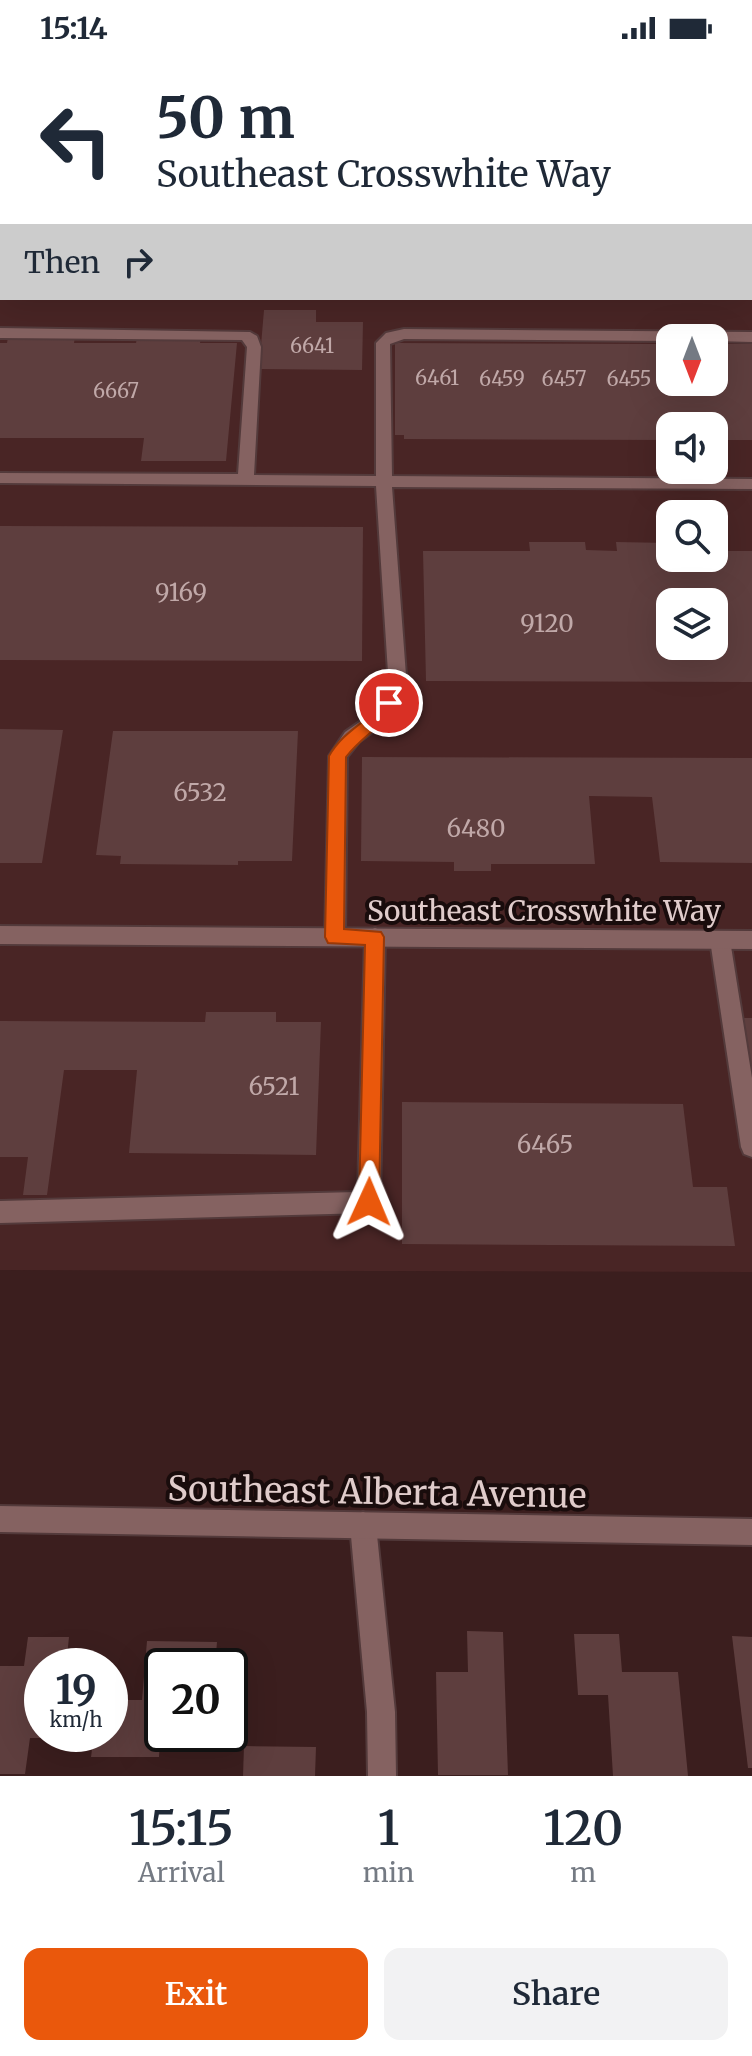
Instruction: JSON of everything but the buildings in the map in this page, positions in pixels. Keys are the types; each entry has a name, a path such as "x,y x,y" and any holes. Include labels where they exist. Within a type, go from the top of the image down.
{"street":[{"path":"0,333 245,335 252,339 246,480"},
{"path":"335,937 338,756 352,737 380,717 398,689 384,483 383,343 391,336 752,337"},
{"path":"0,478 752,484"},
{"name":"Southeast Crosswhite Way","path":"0,935 752,940"},
{"path":"0,1212 369,1202 375,937"},
{"path":"720,940 752,1147"},
{"name":"Southeast Alberta Avenue","path":"0,1519 752,1532"},
{"path":"363,1525 381,1712 382,1776"}],"shaded area":[{"path":"0,300 752,300 752,1272 0,1270"}],"route":[{"path":"369,1202 375,937 335,937 338,756 352,737 380,717 389,703"}]}
